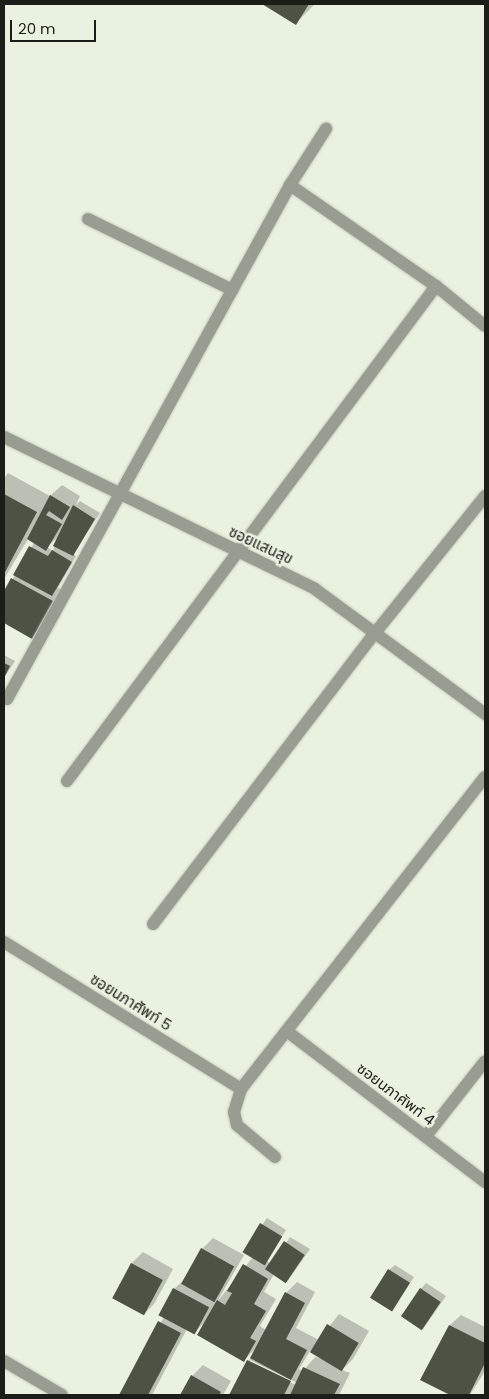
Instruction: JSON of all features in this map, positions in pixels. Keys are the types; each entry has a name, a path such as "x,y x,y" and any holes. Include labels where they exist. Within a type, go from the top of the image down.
{"street":[{"path":"7,699 121,496 290,185 326,129"},
{"path":"290,185 436,286 485,326"},
{"path":"88,219 232,290"},
{"path":"67,781 436,286"},
{"name":"ซอยแสนสุข","path":"4,437 121,496 315,589 485,714"},
{"path":"153,924 375,633 485,496"},
{"path":"275,1157 237,1125 234,1112 241,1089 288,1032 485,776"},
{"name":"ซอยนภาศัพท์ 5","path":"4,942 241,1089"},
{"name":"ซอยนภาศัพท์ 4","path":"288,1032 485,1182"},
{"path":"426,1136 485,1060"},
{"path":"4,1362 62,1395"}],"building":[{"path":"262,4 309,4 296,25"},
{"path":"4,494 37,512 4,574"},
{"path":"50,495 70,507 62,520 49,511 46,515 62,524 46,551 27,539"},
{"path":"73,505 95,519 73,556 53,546"},
{"path":"29,546 48,556 52,550 72,562 52,596 13,575"},
{"path":"11,578 53,601 32,639 4,623 4,591"},
{"path":"4,663 10,666 4,678"},
{"path":"260,1223 282,1236 265,1266 242,1252"},
{"path":"284,1241 305,1255 286,1283 265,1269"},
{"path":"201,1248 234,1266 214,1302 181,1284"},
{"path":"131,1263 163,1280 144,1315 112,1298"},
{"path":"243,1264 268,1279 254,1304 266,1311 250,1338 256,1341 244,1362 197,1335 217,1300 225,1305 232,1293 227,1291"},
{"path":"388,1269 410,1283 392,1312 370,1298"},
{"path":"173,1288 209,1307 195,1335 158,1315"},
{"path":"420,1288 441,1302 422,1330 401,1316"},
{"path":"285,1292 305,1303 286,1339 307,1350 291,1380 250,1358"},
{"path":"158,1321 181,1333 148,1395 119,1395"},
{"path":"327,1324 359,1343 342,1371 310,1352"},
{"path":"449,1325 485,1343 485,1363 469,1395 450,1395 420,1380"},
{"path":"247,1360 291,1381 284,1395 229,1395"},
{"path":"303,1367 340,1384 334,1395 290,1395"},
{"path":"191,1375 221,1392 219,1395 180,1395"}]}
